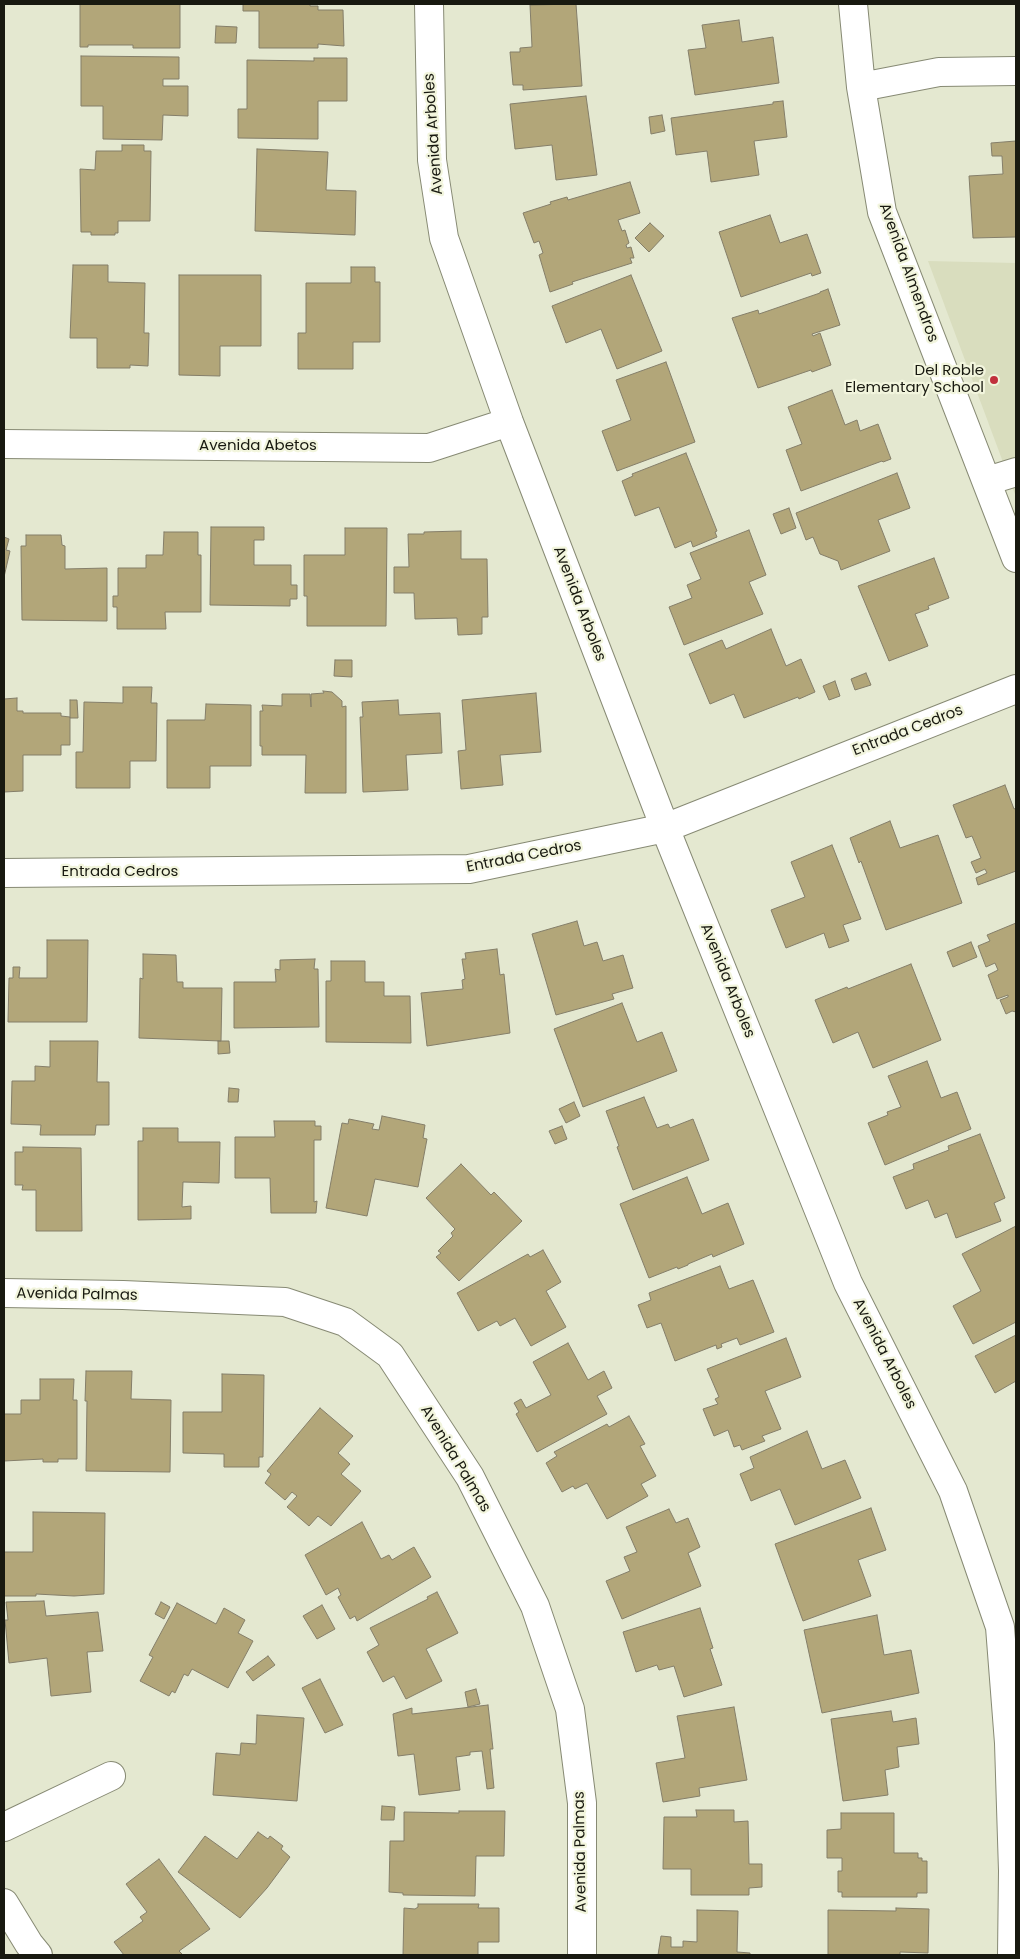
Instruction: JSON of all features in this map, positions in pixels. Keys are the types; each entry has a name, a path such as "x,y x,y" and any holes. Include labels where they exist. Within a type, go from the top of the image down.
{"street":[{"name":"Avenida Arboles","path":"429,4 432,160 444,238 509,422 665,828 848,1283 953,1491 1000,1627 1009,1743 1013,1871 1012,1955"},
{"name":"Avenida Almendros","path":"854,4 861,88 882,212 1016,558"},
{"path":"861,88 939,72 1016,71"},
{"name":"Avenida Abetos","path":"4,444 428,448 509,422"},
{"path":"987,481 1016,472"},
{"name":"Entrada Cedros","path":"4,873 469,869 665,828 1016,688"},
{"name":"Avenida Palmas","path":"4,1293 123,1295 285,1302 345,1322 390,1355 470,1477 531,1597 570,1709 582,1803 582,1955"},
{"path":"4,1827 111,1776"},
{"path":"4,1903 29,1944 38,1955"}],"shaded area":[{"name":"Del Roble Elementary School","path":"928,261 1016,263 1016,497"}],"building":[{"path":"80,4 180,4 180,48 133,48 133,45 88,45 88,47 80,47"},
{"path":"243,4 310,4 310,6 318,6 318,10 343,10 344,46 318,44 318,48 259,48 259,11 243,11"},
{"path":"576,4 582,86 523,90 523,85 513,85 510,52 520,52 520,48 532,47 530,5"},
{"path":"739,20 742,42 773,37 779,83 695,95 688,50 706,48 702,25"},
{"path":"216,26 237,27 236,43 215,43"},
{"path":"81,56 179,57 179,79 163,79 163,86 188,86 188,116 163,115 162,140 103,139 103,106 81,106"},
{"path":"314,58 347,58 347,101 318,101 318,139 238,138 238,109 247,109 247,60 314,61"},
{"path":"586,96 597,175 556,180 552,145 515,149 510,104"},
{"path":"783,101 787,137 754,141 759,175 711,182 707,151 676,155 671,118"},
{"path":"662,115 665,131 651,134 649,117"},
{"path":"1016,141 1016,237 973,238 969,176 1003,174 1002,156 992,156 991,143"},
{"path":"122,145 144,145 144,151 151,151 150,221 118,221 118,233 115,233 115,235 91,235 91,232 81,232 80,169 95,170 96,151 122,151"},
{"path":"257,149 328,152 326,190 356,191 355,235 255,231"},
{"path":"630,182 640,213 618,220 622,231 625,230 629,243 626,245 627,248 631,247 634,258 630,258 632,263 572,282 573,284 550,292 539,255 543,253 539,241 534,243 523,213 567,197 568,200"},
{"path":"770,215 780,243 807,234 821,273 812,276 811,273 741,297 719,232"},
{"path":"650,223 664,236 649,252 635,238"},
{"path":"73,265 108,265 108,282 145,283 144,333 149,333 148,366 130,365 130,368 97,368 97,338 70,338"},
{"path":"351,267 375,267 375,282 380,282 380,342 353,342 353,369 298,369 298,333 306,333 306,283 351,283"},
{"path":"179,275 261,275 261,346 220,346 220,376 179,375"},
{"path":"631,275 662,351 617,369 601,329 566,343 552,306"},
{"path":"828,289 840,325 812,334 813,336 820,333 831,365 758,388 732,318 758,310 759,314"},
{"path":"666,362 695,442 617,471 602,431 631,420 616,380"},
{"path":"832,390 845,425 857,420 860,431 878,424 891,459 801,491 786,450 802,444 788,407"},
{"path":"686,453 717,531 715,532 717,537 693,547 691,541 675,548 659,507 635,516 622,481 633,476 632,474"},
{"path":"897,473 910,508 878,520 890,551 841,570 838,561 820,554 813,537 806,540 796,513"},
{"path":"789,508 796,528 781,534 773,514"},
{"path":"211,527 264,527 264,540 254,540 254,565 291,565 291,585 297,585 297,599 290,599 290,606 210,605"},
{"path":"345,528 387,528 386,626 307,626 307,596 304,596 304,555 345,555"},
{"path":"749,530 766,575 749,582 763,614 684,645 669,607 692,598 687,585 701,579 690,553"},
{"path":"461,531 461,559 487,559 488,617 482,617 482,634 458,635 457,618 415,619 414,593 394,593 394,567 409,567 408,534"},
{"path":"164,532 198,532 198,555 201,555 201,612 165,612 166,629 117,629 117,607 113,607 113,596 118,596 118,568 146,568 146,555 163,555"},
{"path":"26,535 61,535 62,545 65,546 65,569 107,568 107,621 22,620 21,546 26,546"},
{"path":"4,537 9,539 6,550 10,551 4,577"},
{"path":"934,558 949,598 928,606 929,609 915,614 928,646 889,661 858,586"},
{"path":"771,629 786,666 801,659 815,692 744,718 734,694 710,704 689,654 722,640 726,649"},
{"path":"335,660 352,660 352,677 334,676"},
{"path":"866,673 871,685 855,690 851,679"},
{"path":"835,681 840,696 829,700 823,686"},
{"path":"123,687 152,687 151,703 157,703 156,761 130,761 130,788 76,788 76,752 83,752 84,702 123,703"},
{"path":"323,691 332,692 342,701 342,707 346,706 346,793 305,793 306,755 262,755 262,746 260,746 260,711 263,711 262,705 282,706 282,694 310,694 311,707 311,694 324,693"},
{"path":"536,693 541,752 500,755 503,785 461,789 458,751 466,750 462,700"},
{"path":"17,698 17,711 23,711 23,713 61,713 61,716 70,717 70,745 61,745 61,755 23,755 23,791 4,792 4,699"},
{"path":"70,700 77,700 78,718 70,718"},
{"path":"398,700 399,715 440,713 442,753 406,755 408,790 363,792 360,717 363,717 362,702"},
{"path":"206,704 251,705 251,766 210,766 210,788 167,788 167,720 205,720"},
{"path":"1005,785 1014,809 1016,808 1016,871 978,885 976,878 987,873 985,869 976,873 971,862 981,858 972,836 966,838 953,805"},
{"path":"890,821 900,848 938,835 962,903 886,930 861,861 859,863 850,838"},
{"path":"832,845 861,919 843,925 849,941 829,948 824,933 786,948 771,910 805,897 791,862"},
{"path":"577,921 584,946 597,942 603,961 623,955 633,988 612,994 614,999 556,1015 532,934"},
{"path":"1016,923 1016,1012 1012,1011 1006,1014 1000,1000 1008,997 1008,995 997,999 988,975 998,970 995,963 986,967 978,946 990,941 987,935"},
{"path":"47,940 88,940 87,1022 8,1022 9,978 13,978 13,967 20,967 19,978 47,978"},
{"path":"971,942 977,957 953,967 947,952"},
{"path":"497,949 500,975 504,974 510,1033 427,1046 421,993 463,989 462,980 465,979 462,959 466,959 465,953"},
{"path":"143,954 176,955 177,982 183,982 183,988 222,988 221,1041 139,1038 140,978 143,979"},
{"path":"315,959 314,969 318,969 319,1027 234,1028 234,982 276,982 275,969 280,970 280,960"},
{"path":"331,961 365,961 365,982 384,982 384,996 410,996 411,1043 326,1042 326,981 331,981"},
{"path":"911,964 941,1040 873,1068 858,1032 833,1043 815,1000"},
{"path":"622,1003 637,1042 662,1032 677,1071 583,1107 554,1029"},
{"path":"50,1041 98,1041 97,1082 109,1082 109,1125 96,1125 95,1135 40,1135 41,1125 11,1124 12,1081 35,1081 35,1066 50,1067"},
{"path":"218,1041 229,1041 230,1053 218,1054"},
{"path":"927,1061 941,1098 957,1092 971,1129 885,1165 868,1123 888,1115 887,1112 901,1107 888,1076"},
{"path":"229,1088 239,1089 238,1102 228,1102"},
{"path":"644,1097 657,1128 668,1124 670,1128 693,1119 709,1160 633,1190 606,1111"},
{"path":"574,1102 580,1116 566,1123 559,1109"},
{"path":"382,1116 425,1125 423,1138 427,1139 418,1187 375,1179 367,1216 326,1208 342,1123 348,1124 349,1119 374,1124 372,1129 379,1130"},
{"path":"274,1121 315,1121 315,1126 321,1126 321,1140 314,1140 314,1202 317,1201 316,1213 271,1213 270,1178 235,1178 235,1137 275,1137"},
{"path":"562,1126 567,1139 555,1144 549,1131"},
{"path":"143,1128 178,1128 178,1142 220,1142 219,1183 183,1182 182,1207 191,1206 191,1219 138,1220 138,1141 143,1141"},
{"path":"980,1134 1005,1198 994,1203 1001,1221 956,1238 947,1213 935,1218 928,1200 906,1209 893,1177 914,1169 913,1164 949,1150 948,1146"},
{"path":"23,1147 81,1148 82,1231 36,1231 36,1190 22,1190 23,1185 15,1185 15,1152 23,1152"},
{"path":"461,1164 491,1195 494,1192 522,1221 459,1281 436,1257 441,1253 438,1251 453,1236 451,1233 455,1229 426,1198"},
{"path":"687,1177 702,1214 728,1203 744,1244 713,1257 712,1254 678,1269 677,1267 649,1278 620,1204"},
{"path":"1016,1226 1016,1322 973,1344 953,1306 981,1291 962,1254"},
{"path":"543,1250 561,1282 546,1291 566,1327 531,1346 515,1318 500,1326 497,1321 478,1331 457,1293 528,1254 530,1257"},
{"path":"720,1266 729,1289 753,1280 774,1332 740,1345 737,1338 721,1344 722,1347 717,1349 716,1345 675,1361 661,1323 647,1328 638,1305 651,1300 649,1293"},
{"path":"1016,1335 1016,1381 995,1393 975,1356"},
{"path":"786,1338 801,1377 765,1391 781,1429 762,1436 765,1441 742,1450 740,1445 734,1447 728,1430 714,1436 703,1409 718,1404 715,1399 719,1397 707,1369"},
{"path":"568,1343 588,1380 604,1371 612,1388 597,1396 607,1414 537,1452 516,1414 519,1412 514,1403 521,1399 526,1408 551,1395 533,1362"},
{"path":"86,1371 132,1371 131,1399 171,1400 170,1472 86,1471"},
{"path":"222,1374 264,1375 263,1457 259,1457 259,1467 224,1467 224,1454 183,1453 183,1412 222,1412"},
{"path":"40,1379 74,1379 73,1400 77,1400 77,1459 58,1459 58,1462 43,1462 43,1459 4,1461 4,1414 21,1414 21,1400 40,1400"},
{"path":"320,1408 353,1436 338,1453 350,1464 341,1474 361,1491 331,1526 318,1516 309,1526 287,1507 297,1496 292,1492 285,1500 265,1483 271,1474 267,1471"},
{"path":"629,1416 645,1444 640,1446 656,1476 641,1484 648,1496 607,1519 587,1483 575,1489 573,1486 562,1492 546,1463 557,1456 554,1452 607,1424 609,1427"},
{"path":"807,1431 822,1469 845,1460 861,1498 795,1525 780,1489 751,1501 740,1474 754,1468 750,1457"},
{"path":"871,1508 886,1550 858,1560 871,1596 803,1621 775,1544"},
{"path":"669,1509 676,1523 688,1518 700,1547 688,1553 701,1586 622,1619 606,1581 630,1571 624,1557 637,1552 626,1527"},
{"path":"33,1512 105,1513 104,1594 4,1596 4,1552 33,1552"},
{"path":"362,1522 381,1559 389,1555 392,1560 414,1547 431,1577 357,1621 355,1616 350,1619 338,1597 341,1595 338,1588 326,1595 305,1555"},
{"path":"437,1592 458,1633 426,1649 442,1681 406,1699 394,1676 383,1682 367,1652 379,1645 370,1628 428,1599 427,1597"},
{"path":"44,1601 46,1616 98,1612 103,1651 87,1652 91,1692 51,1696 47,1658 9,1663 5,1620 8,1620 6,1602"},
{"path":"161,1602 170,1607 164,1619 155,1614"},
{"path":"177,1603 216,1624 224,1608 245,1620 238,1633 253,1641 228,1688 192,1669 188,1676 184,1674 175,1693 172,1691 169,1696 140,1681 153,1657 149,1655"},
{"path":"322,1605 335,1629 317,1639 303,1616"},
{"path":"700,1608 713,1648 710,1649 722,1685 684,1697 674,1666 659,1670 657,1665 636,1672 623,1632"},
{"path":"877,1615 884,1655 911,1650 919,1693 822,1713 804,1630"},
{"path":"268,1656 275,1665 253,1681 246,1672"},
{"path":"320,1679 343,1725 325,1733 302,1688"},
{"path":"476,1689 480,1704 468,1707 465,1692"},
{"path":"488,1705 493,1749 490,1749 494,1788 487,1789 482,1751 470,1752 470,1755 456,1757 460,1790 419,1795 414,1754 398,1756 393,1714 412,1708 412,1714"},
{"path":"734,1707 747,1780 699,1788 700,1796 663,1802 656,1763 685,1758 677,1716"},
{"path":"891,1711 893,1722 916,1718 919,1744 897,1747 899,1767 885,1770 888,1795 843,1801 831,1719"},
{"path":"257,1715 304,1718 297,1801 213,1795 216,1753 240,1755 241,1743 256,1744"},
{"path":"382,1806 395,1807 394,1820 381,1820"},
{"path":"696,1810 734,1810 734,1822 748,1821 749,1864 762,1864 762,1887 749,1888 749,1895 691,1895 691,1869 663,1869 664,1817 697,1817"},
{"path":"459,1811 505,1811 504,1856 476,1856 475,1896 403,1895 403,1893 389,1892 390,1841 404,1841 404,1812 459,1813"},
{"path":"841,1813 894,1813 894,1853 918,1853 918,1858 922,1858 922,1861 927,1861 927,1893 917,1893 917,1897 842,1897 842,1892 838,1892 838,1871 842,1871 842,1858 827,1858 827,1830 841,1829"},
{"path":"258,1832 268,1839 270,1836 283,1846 281,1849 290,1857 267,1888 240,1918 178,1872 205,1836 237,1859"},
{"path":"159,1859 210,1929 179,1951 183,1955 124,1955 114,1942 143,1921 140,1917 147,1912 126,1884"},
{"path":"418,1904 479,1904 478,1908 499,1908 499,1942 478,1942 478,1955 403,1955 404,1908 415,1909 418,1907"},
{"path":"896,1908 929,1909 928,1953 900,1952 900,1955 828,1955 828,1910 896,1911"},
{"path":"697,1910 738,1911 737,1952 750,1953 750,1955 658,1955 661,1936 671,1937 671,1947 683,1947 683,1941 697,1942"}],"place":[{"name":"Del Roble Elementary School","path":"994,380"}]}
